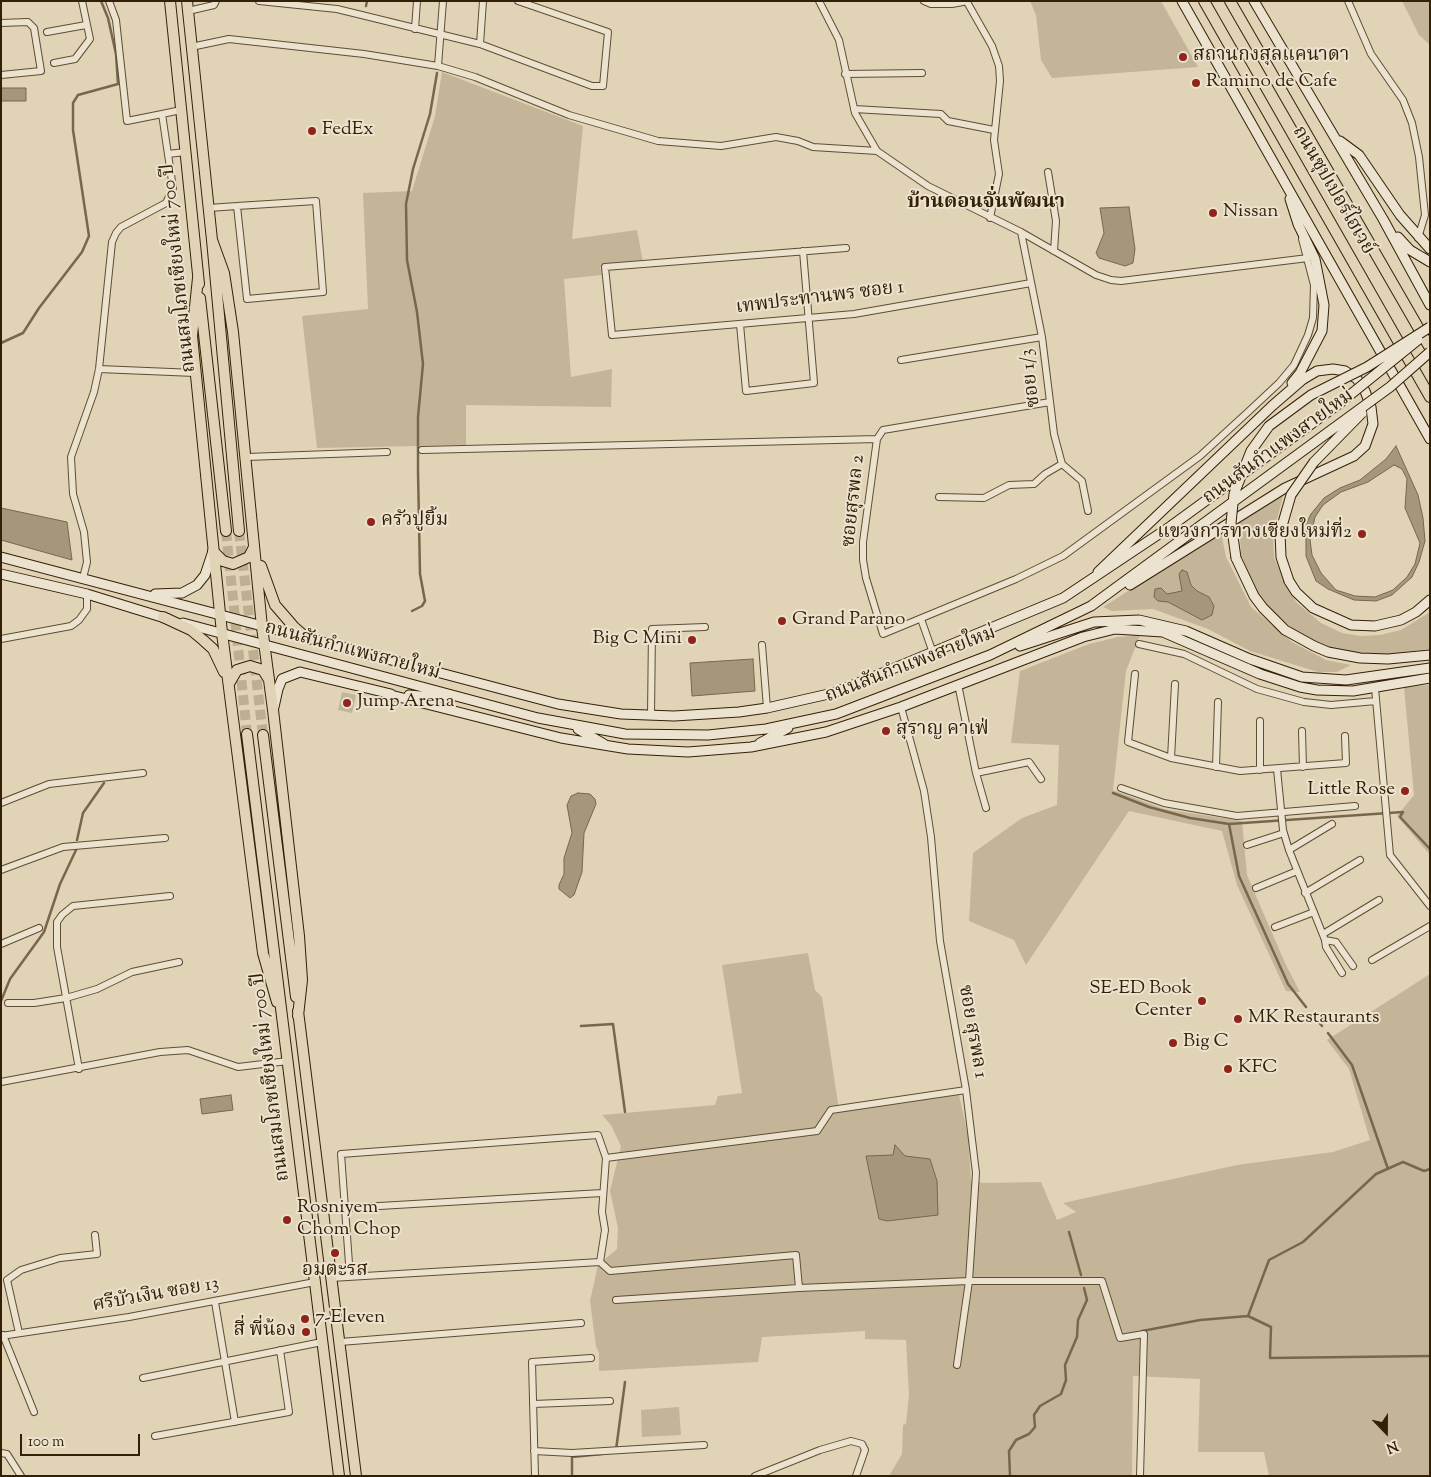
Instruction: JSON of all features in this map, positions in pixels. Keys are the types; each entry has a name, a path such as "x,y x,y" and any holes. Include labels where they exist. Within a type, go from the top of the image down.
{"main road":[{"name":"ถนนสมโภชเชียงใหม่ 700 ปี","path":"170,1 226,531"},
{"path":"1182,1 1430,439"},
{"name":"ถนนซุปเปอร์ไฮเวย์","path":"1204,1 1430,397"},
{"name":"ถนนซุปเปอร์ไฮเวย์","path":"1230,1 1430,348"},
{"path":"1254,1 1383,219 1430,305"},
{"name":"ถนนสมโภชเชียงใหม่ 700 ปี","path":"187,6 209,208 239,531"},
{"path":"1336,138 1359,155 1418,238 1430,249"},
{"path":"1272,406 1300,373 1322,331 1324,319 1322,290 1315,259 1298,224 1287,186"},
{"path":"1383,219 1410,250 1430,262"},
{"path":"212,240 224,273 233,332 262,627 274,710 299,936 302,980 298,1016"},
{"path":"198,278 192,336 220,616 230,682 263,953 270,984 283,1017"},
{"path":"1430,328 1367,367 1311,395 1281,416 1265,432 1244,466 1234,494 1231,523 1236,558 1254,596 1285,630 1328,652 1360,658 1388,659 1430,656"},
{"name":"ถนนสันกำแพงสายใหม่","path":"1,557 558,704 592,710 651,716 712,714 767,708 833,692 1035,611 1081,588 1171,526 1340,403 1430,328"},
{"name":"ถนนสันกำแพงสายใหม่","path":"1,574 87,594 264,645 572,726 625,734 683,735 734,732 797,723 865,705 990,655 1051,627 1105,598 1180,540 1390,387 1430,352"},
{"path":"1081,588 1272,406 1302,380 1318,371 1333,369 1345,371 1357,379 1366,392 1371,407 1373,424 1365,446 1348,460 1285,488 1144,577 1105,598"},
{"path":"1390,387 1323,451 1304,474 1291,495 1280,533 1281,557 1289,580 1296,592 1313,608 1350,625 1375,626 1401,620 1416,612 1430,600"},
{"path":"1413,410 1430,449"},
{"path":"213,551 222,560 232,564 249,557 255,546"},
{"path":"255,546 268,590 275,605 294,627 308,638"},
{"path":"145,594 170,594 191,589 205,575 213,551"},
{"path":"163,617 191,630 213,649 230,682"},
{"path":"990,655 1079,626 1124,619 1152,622 1186,630 1250,659 1302,677 1346,680 1430,668"},
{"path":"274,710 282,679 300,672 561,738 608,747 688,752 751,747 826,732 896,708 1083,636 1115,629 1155,631 1177,637 1260,674 1300,687 1336,692 1375,688 1430,678"},
{"path":"230,682 236,670 250,666 263,670 270,682"},
{"path":"387,694 464,699"},
{"path":"865,705 896,708"},
{"path":"751,747 797,723"},
{"path":"572,726 608,747"},
{"name":"ถนนสมโภชเชียงใหม่ 700 ปี","path":"247,734 339,1476"},
{"name":"ถนนสมโภชเชียงใหม่ 700 ปี","path":"263,735 356,1476"}],"street":[{"path":"54,63 75,59 90,39 82,1"},
{"path":"109,1 116,20 127,121 181,110"},
{"path":"187,6 214,5 216,1"},
{"path":"259,1 338,5 415,29 480,44 592,86 603,86 608,32 518,1"},
{"path":"415,29 417,1"},
{"path":"438,66 443,1"},
{"path":"480,44 483,1"},
{"path":"819,1 839,40 854,110 876,151 928,186 1021,232 1103,278 1121,281 1308,258"},
{"path":"924,1 931,4 968,1 992,46 999,66 1000,81 994,130 998,174 990,218"},
{"path":"1348,1 1371,54 1403,100 1412,123 1419,157 1426,215 1418,238"},
{"path":"1,23 28,22 34,28 41,71 1,75"},
{"path":"47,32 86,25"},
{"path":"191,47 229,39 364,54 438,66 475,77 568,115 658,141 721,146 776,137 798,141 813,147 876,151"},
{"path":"845,74 922,73"},
{"path":"854,110 942,114 948,121 994,130"},
{"path":"83,578 87,562 84,532 73,494 71,457 94,392 99,369 112,242 116,233 128,222 166,202 173,188 162,114"},
{"path":"168,154 185,152"},
{"path":"1048,172 1056,227 1054,251"},
{"path":"209,208 316,200 323,292 247,299 237,206"},
{"path":"933,653 921,619 1041,567 1074,548 1200,456 1279,383 1294,365 1308,335 1314,301 1314,285 1298,224"},
{"name":"ซอย 1/3","path":"1021,232 1042,337 1050,402 1062,464"},
{"path":"740,324 746,391 814,383 803,251 846,248"},
{"name":"เทพประทานพร ซอย 1","path":"803,251 605,267 612,335 854,314 1031,283"},
{"path":"901,360 1042,337"},
{"path":"99,369 195,373"},
{"name":"ซอยสุรพล 2","path":"921,619 883,634 866,578 863,560 864,542 877,439 883,430 1050,402"},
{"path":"422,450 877,439"},
{"path":"246,457 387,452"},
{"path":"939,497 984,498 1009,485 1034,484 1045,474 1062,464 1082,482 1088,512"},
{"path":"1,639 71,626 79,620 86,609 87,594"},
{"path":"651,716 652,629 705,626"},
{"path":"1173,651 1177,637"},
{"path":"1139,644 1173,651 1228,673 1257,689 1289,698 1331,705 1376,701"},
{"path":"762,645 767,708"},
{"path":"1135,674 1128,742 1171,758 1240,771 1346,763 1345,736"},
{"path":"958,684 976,773 986,808"},
{"path":"1171,758 1175,684"},
{"path":"1375,688 1390,855 1430,906"},
{"path":"1216,767 1218,702"},
{"name":"ซอย สุรพล 1","path":"896,708 924,791 931,837 940,941 966,1090 976,1173 968,1281 957,1365"},
{"path":"1260,721 1260,770"},
{"path":"1302,731 1303,767"},
{"path":"976,773 1028,762 1040,779"},
{"path":"1277,769 1283,831 1289,850 1324,937 1326,948 1342,973"},
{"path":"1,803 49,784 144,773"},
{"path":"1121,788 1164,803 1237,816 1281,816 1355,806"},
{"path":"1289,850 1332,824"},
{"path":"1247,845 1283,831"},
{"path":"1,870 63,847 165,838"},
{"path":"1305,892 1360,860"},
{"path":"1256,888 1297,871"},
{"path":"79,1068 57,947 57,922 73,906 170,896"},
{"path":"1324,937 1379,900"},
{"path":"1275,927 1314,912"},
{"path":"1372,960 1430,926"},
{"path":"1,944 39,928"},
{"path":"1324,937 1336,942 1354,966"},
{"path":"8,1003 34,1003 66,998 97,989 132,972 150,966 179,962"},
{"path":"1,1082 160,1052 188,1050 238,1067 288,1061"},
{"path":"606,1158 816,1132 831,1110 966,1090"},
{"path":"350,1277 341,1154 598,1135 606,1158 602,1193 602,1212 606,1230 600,1262"},
{"path":"345,1208 602,1193"},
{"path":"19,1333 8,1280 21,1270 60,1258 98,1254 96,1235"},
{"path":"331,1278 600,1262 610,1271 796,1255 799,1288"},
{"path":"616,1300 799,1288 968,1281 1102,1282 1120,1338 1144,1334 1140,1476"},
{"name":"ศรีบัวเงิน ซอย 13","path":"2,1335 129,1317 315,1282"},
{"path":"215,1302 235,1422"},
{"path":"340,1342 581,1323"},
{"path":"2,1335 34,1412"},
{"path":"144,1378 322,1342"},
{"path":"155,1436 289,1412 280,1350"},
{"path":"535,1476 532,1362 591,1358"},
{"path":"533,1404 610,1401"},
{"path":"754,1476 820,1450 851,1441 862,1444 865,1450 856,1476"},
{"path":"534,1451 572,1453 704,1445"},
{"path":"1,1453 7,1454 21,1476"}],"shaded area":[{"path":"1030,1 1161,1 1198,67 1052,78 1041,60 1036,15"},
{"path":"1402,1 1430,1 1430,45 1419,35"},
{"path":"442,72 583,126 572,239 637,230 643,262 600,267 602,275 564,279 571,377 612,369 611,407 466,405 466,445 317,448 302,316 368,309 363,193 412,191 435,116"},
{"path":"1,88 26,88 26,101 1,101"},
{"path":"1129,207 1135,249 1133,263 1125,266 1099,258 1096,253 1104,233 1100,208"},
{"path":"1396,446 1418,495 1425,541 1412,577 1392,595 1376,601 1354,600 1328,589 1316,581 1306,556 1306,524 1311,514 1324,498 1340,488 1360,480 1386,459","holes":["1394,465 1402,469 1407,479 1405,508 1420,543 1415,564 1407,577 1393,590 1375,597 1355,596 1336,590 1321,573 1312,555 1310,540 1315,517 1323,505 1341,492 1368,482"]},
{"path":"1283,496 1273,535 1274,558 1296,602 1321,623 1342,633 1361,636 1380,635 1401,630 1430,612 1430,649 1389,654 1361,654 1335,649 1316,643 1293,629 1276,614 1257,594 1241,554 1239,520"},
{"path":"1,508 67,522 72,560 1,540"},
{"path":"1221,532 1226,557 1251,607 1292,642 1326,660 1351,665 1337,672 1318,672 1250,651 1208,629 1153,609 1112,611 1103,607"},
{"path":"1182,570 1187,572 1191,585 1197,591 1209,597 1214,606 1212,615 1202,620 1168,602 1158,601 1154,597 1155,589 1161,588 1167,594 1182,591 1179,574"},
{"path":"1140,635 1126,671 1113,790 1164,809 1242,821 1247,875 1285,963 1300,992 1286,991 1237,885 1222,831 1129,811 1026,965 1014,940 969,921 973,853 1022,818 1057,805 1059,745 1011,743 1020,671 1089,644 1118,637"},
{"path":"753,659 755,691 692,696 690,663"},
{"path":"1430,685 1430,855 1397,816 1414,795 1404,687"},
{"name":"Jump Arena","path":"342,692 356,695 352,713 338,710"},
{"path":"578,793 590,794 595,799 596,804 584,833 582,872 574,895 570,898 559,889 559,885 564,874 564,858 572,833 567,805 571,796"},
{"path":"808,953 815,990 822,997 839,1110 959,1095 968,1135 971,1181 984,1183 1041,1182 1057,1220 1076,1212 1063,1203 1237,1165 1333,1152 1370,1140 1349,1069 1327,1040 1430,974 1430,1476 1269,1476 1264,1452 1198,1452 1200,1379 1133,1376 1132,1476 889,1476 902,1454 903,1425 906,1424 909,1395 906,1340 865,1339 865,1331 762,1337 758,1362 599,1371 599,1353 596,1346 590,1301 598,1265 617,1249 618,1228 610,1191 621,1146 611,1125 602,1115 715,1105 718,1096 742,1093 722,965"},
{"path":"231,1095 233,1110 202,1114 200,1099"},
{"path":"895,1145 905,1156 930,1159 937,1181 938,1215 887,1221 879,1219 866,1156 893,1155"},
{"path":"679,1407 681,1435 642,1437 641,1410"}],"waterway":[{"path":"1,343 23,333 39,308 82,252 89,236 73,130 73,103 78,95 118,84 116,54 108,18 101,1"},
{"path":"366,6 367,1"},
{"path":"412,611 422,606 425,601 420,574 418,471 418,417 423,364 417,312 407,260 406,204 413,169 430,114 437,73"},
{"path":"77,840 83,813 104,783"},
{"path":"1113,793 1149,807 1190,818 1229,824 1403,812 1400,817 1430,849"},
{"path":"1229,824 1239,876 1288,984 1306,1007"},
{"path":"1,1001 10,979 44,932 60,884 76,850"},
{"path":"1312,1014 1322,1026"},
{"path":"581,1026 613,1024 625,1112"},
{"path":"1328,1033 1352,1065 1388,1169"},
{"path":"1142,1331 1200,1320 1248,1316 1269,1260 1303,1242 1376,1174 1403,1162 1424,1171 1430,1169"},
{"path":"1069,1232 1081,1275"},
{"path":"1010,1476 1009,1451 1016,1440 1029,1434 1035,1427 1034,1415 1040,1406 1061,1394 1066,1380 1065,1365 1077,1337 1078,1320 1087,1300 1084,1288"},
{"path":"1248,1316 1271,1327 1270,1358 1430,1356"},
{"path":"616,1450 625,1382"},
{"path":"572,1476 572,1457 602,1454"}],"tunnel":[{"path":"226,531 247,734"},
{"path":"239,531 263,735"}],"place":[{"name":"สถานกงสุลแคนาดา","path":"1183,57"},
{"name":"Ramino de Cafe","path":"1196,83"},
{"name":"FedEx","path":"312,131"},
{"name":"Nissan","path":"1213,213"},
{"name":"ครัวปูยิ้ม","path":"371,522"},
{"name":"แขวงการทางเชียงใหม่ที่2","path":"1362,534"},
{"name":"Grand Parano","path":"782,621"},
{"name":"Big C Mini","path":"692,640"},
{"name":"Jump Arena","path":"347,703"},
{"name":"สุราญ คาเฟ่","path":"886,731"},
{"name":"Little Rose","path":"1405,791"},
{"name":"SE-ED Book Center","path":"1202,1001"},
{"name":"MK Restaurants","path":"1238,1019"},
{"name":"Big C","path":"1173,1043"},
{"name":"KFC","path":"1228,1069"},
{"name":"Rosniyem Chom Chop","path":"287,1220"},
{"name":"อมตะรส","path":"335,1253"},
{"name":"7-Eleven","path":"305,1319"},
{"name":"สี่ พี่น้อง","path":"306,1332"}],"district":[{"name":"บ้านดอนจั่นพัฒนา","path":"986,204"}]}
